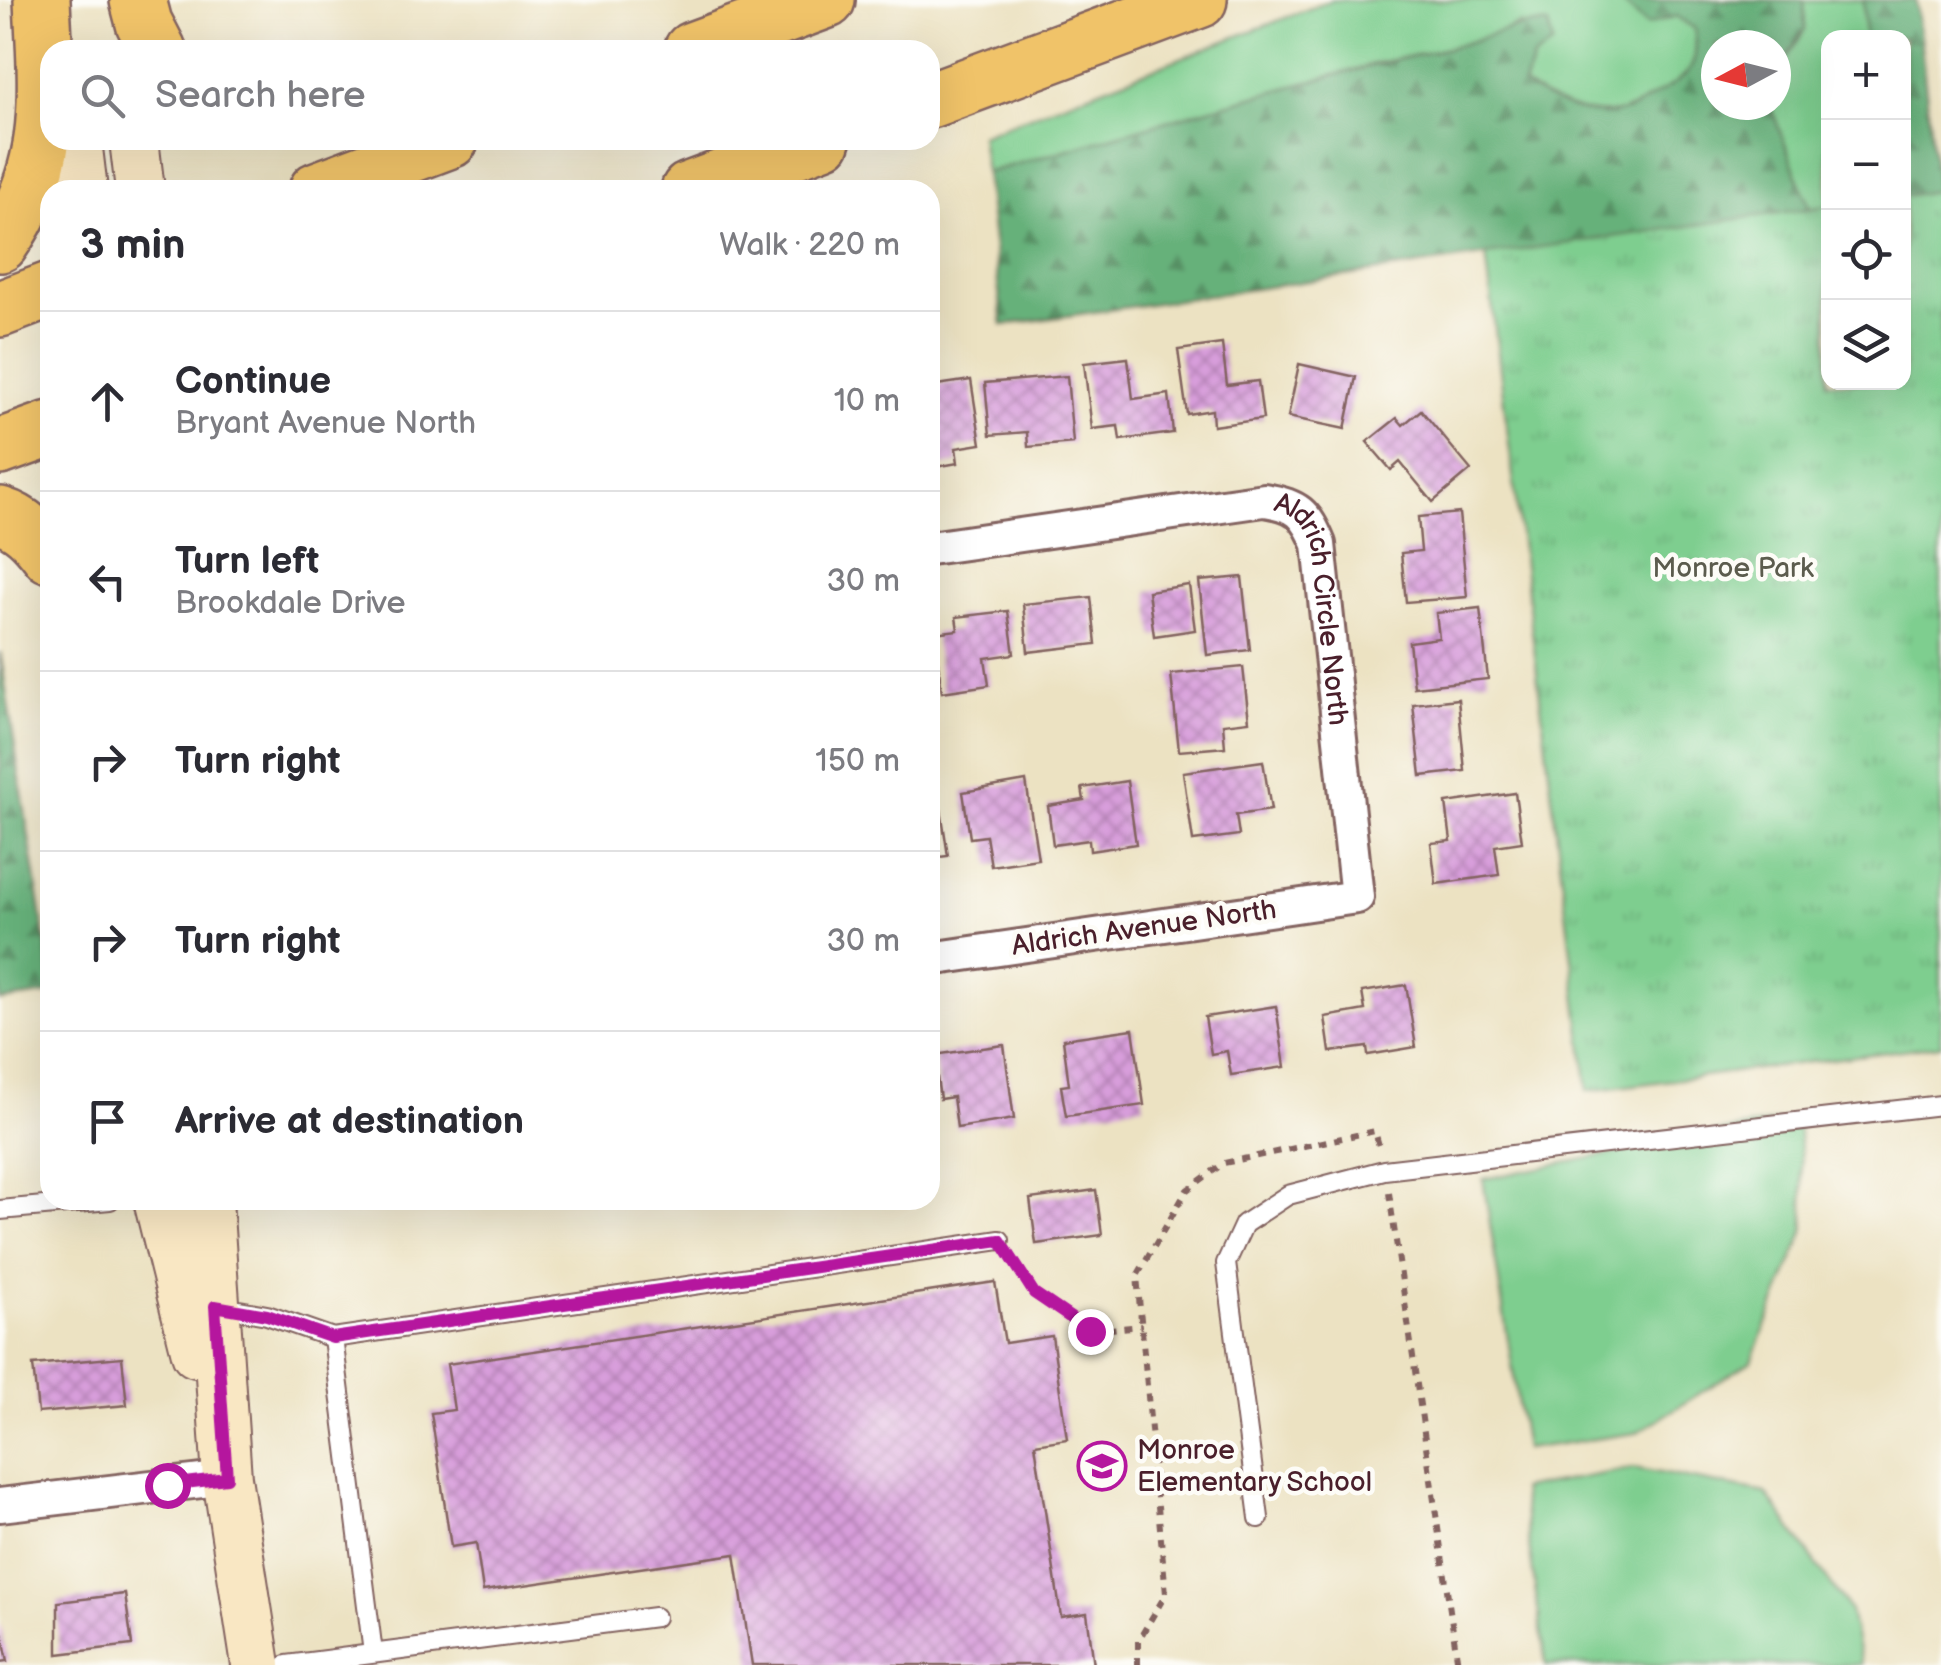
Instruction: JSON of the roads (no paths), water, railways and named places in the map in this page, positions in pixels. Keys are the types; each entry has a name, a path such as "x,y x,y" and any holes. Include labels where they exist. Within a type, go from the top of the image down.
{"highway":[{"path":"42,0 44,40"},
{"path":"138,0 153,40"},
{"path":"719,40 826,0"},
{"path":"940,96 1200,0"},
{"path":"0,244 32,187 41,150"},
{"path":"344,180 423,150"},
{"path":"716,180 796,150"},
{"path":"781,180 832,150"},
{"path":"0,309 40,294"},
{"path":"0,447 40,433"},
{"path":"0,515 14,520 40,542"}],"street":[{"path":"60,0 65,40"},
{"path":"120,0 124,40"},
{"path":"78,150 81,180"},
{"path":"135,150 139,180"},
{"name":"Aldrich Circle North","path":"940,547 1264,500 1289,504 1308,520 1318,544 1357,897"},
{"name":"Aldrich Avenue North","path":"940,958 1357,897"},
{"path":"160,1210 227,1478"},
{"path":"209,1210 227,1478 256,1665"},
{"path":"0,1506 227,1478"}],"lane":[{"path":"1259,1518 1226,1263 1244,1224 1288,1194 1384,1170 1941,1105"},
{"path":"0,1210 40,1206"},
{"path":"215,1306 267,1315 333,1338 1000,1240"},
{"path":"333,1338 372,1654"},
{"path":"287,1665 655,1617"}],"place":[{"name":"Monroe Elementary School","path":"1102,1466"}],"park label":[{"name":"Monroe Park","path":"1733,568"}]}
